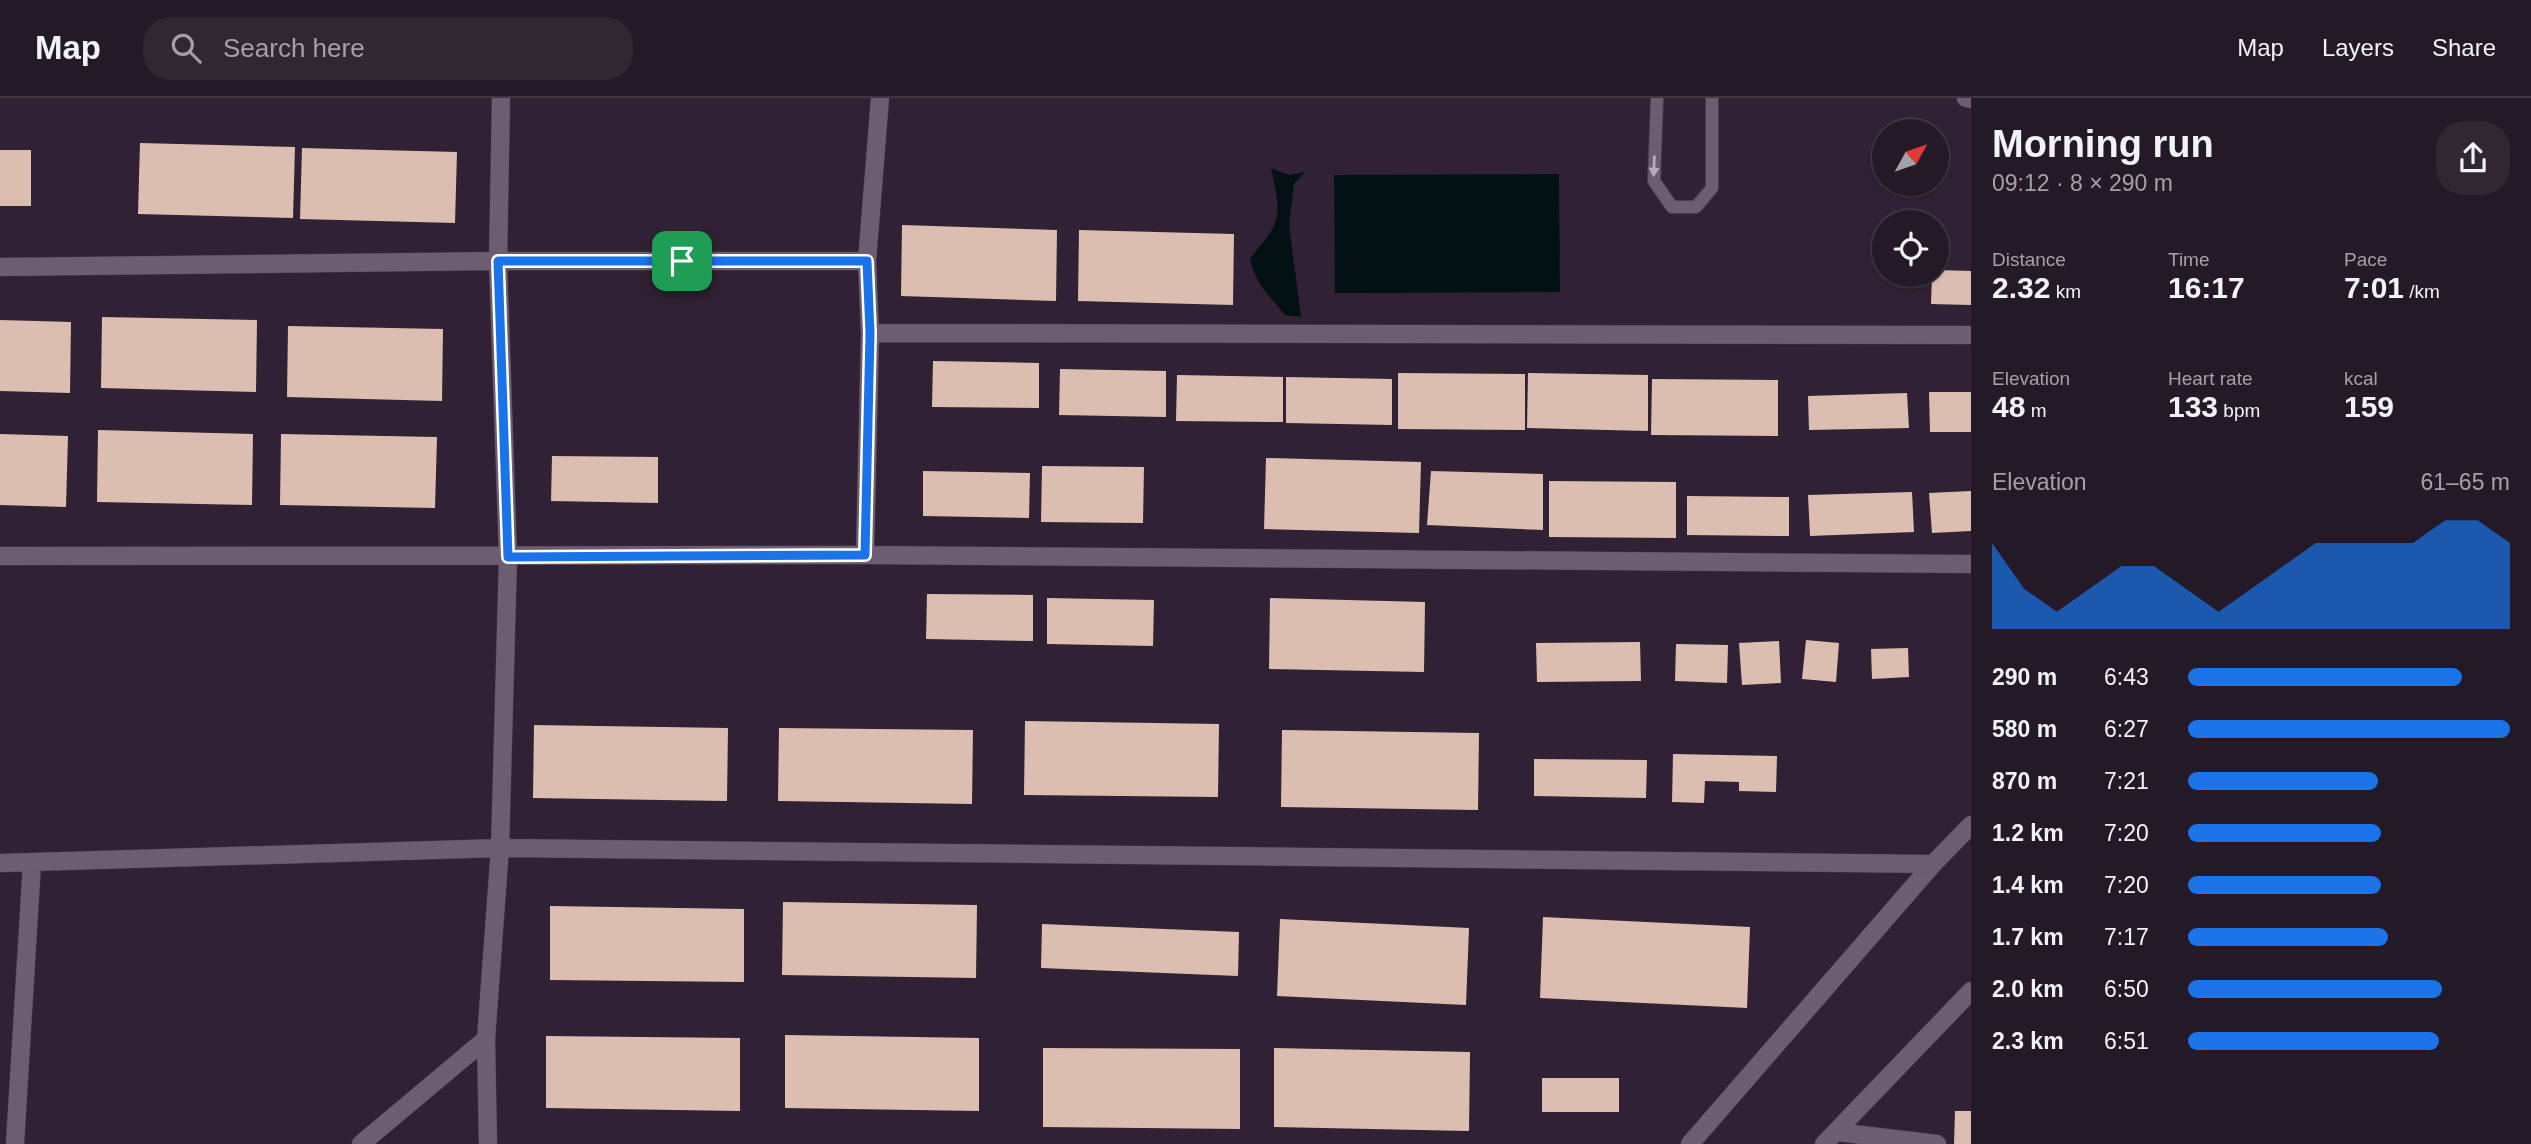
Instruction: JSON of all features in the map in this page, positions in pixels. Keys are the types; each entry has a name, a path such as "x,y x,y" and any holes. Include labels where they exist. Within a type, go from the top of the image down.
{"street":[{"path":"488,1144 486,1039 500,848 508,557 498,261 501,98"},
{"path":"865,555 870,333 867,261 880,98"},
{"path":"1966,98 1971,99"},
{"path":"0,267 498,261 867,261"},
{"path":"870,333 1971,335"},
{"path":"0,556 865,555 1971,564"},
{"path":"1690,1144 1933,864 1971,825"},
{"path":"0,863 500,848 1933,864"},
{"path":"15,1144 32,863"},
{"path":"1830,1138 1971,991"},
{"path":"361,1144 486,1039"},
{"path":"1830,1138 1937,1144"}],"lane":[{"path":"1657,98 1654,181 1672,207 1696,207 1712,188 1712,98"}],"shaded area":[{"path":"1271,168 1289,175 1305,172 1294,184 1289,225 1301,317 1285,315 1259,282 1250,258 1277,218 1277,198"},
{"path":"1559,174 1560,292 1335,293 1334,175"}],"building":[{"path":"140,143 295,147 293,218 138,214"},
{"path":"302,148 457,152 455,223 300,219"},
{"path":"0,150 31,150 31,206 0,206"},
{"path":"902,225 1057,230 1056,301 901,296"},
{"path":"1079,230 1234,234 1233,305 1078,301"},
{"path":"1949,270 1971,271 1971,305 1931,304 1932,287 1949,287"},
{"path":"102,317 257,320 256,392 101,388"},
{"path":"0,320 71,322 70,393 0,391"},
{"path":"288,326 443,329 442,401 287,397"},
{"path":"933,361 1039,363 1039,408 932,407"},
{"path":"1060,369 1166,371 1166,417 1059,415"},
{"path":"1398,373 1525,374 1525,430 1398,429"},
{"path":"1528,373 1648,375 1648,431 1527,428"},
{"path":"1177,375 1283,377 1283,422 1176,421"},
{"path":"1286,377 1392,379 1392,425 1286,423"},
{"path":"1652,379 1778,380 1778,436 1651,435"},
{"path":"1929,392 1971,392 1971,432 1930,432"},
{"path":"1907,393 1909,428 1809,430 1808,396"},
{"path":"98,430 253,434 252,505 97,502"},
{"path":"0,434 68,436 66,507 0,505"},
{"path":"281,434 437,437 435,508 280,505"},
{"path":"552,456 658,457 658,503 551,501"},
{"path":"1266,458 1421,462 1419,533 1264,529"},
{"path":"1042,466 1144,467 1143,523 1041,522"},
{"path":"923,471 1030,473 1029,518 923,516"},
{"path":"1431,471 1543,474 1543,530 1427,525"},
{"path":"1549,481 1676,482 1676,538 1549,537"},
{"path":"1971,491 1971,531 1932,533 1929,493"},
{"path":"1912,492 1914,532 1810,536 1808,495"},
{"path":"1687,496 1789,497 1789,536 1687,535"},
{"path":"927,594 1033,595 1033,641 926,639"},
{"path":"1047,598 1154,600 1153,646 1047,644"},
{"path":"1270,598 1425,602 1424,672 1269,669"},
{"path":"1806,640 1839,643 1836,682 1802,679"},
{"path":"1779,641 1781,683 1742,685 1739,643"},
{"path":"1640,642 1641,681 1537,682 1536,643"},
{"path":"1676,644 1728,645 1727,683 1675,681"},
{"path":"1908,648 1909,677 1872,679 1871,649"},
{"path":"1025,721 1219,724 1218,797 1024,795"},
{"path":"534,725 728,728 727,801 533,798"},
{"path":"779,728 973,730 972,804 778,801"},
{"path":"1282,730 1479,733 1478,810 1281,807"},
{"path":"1673,754 1777,756 1776,792 1739,791 1739,782 1705,781 1704,803 1672,802"},
{"path":"1534,759 1647,760 1646,798 1534,796"},
{"path":"783,902 977,905 976,978 782,975"},
{"path":"550,906 744,909 744,982 550,980"},
{"path":"1543,917 1750,927 1747,1008 1540,998"},
{"path":"1280,919 1469,928 1466,1005 1277,996"},
{"path":"1042,924 1239,932 1238,976 1041,968"},
{"path":"785,1035 979,1038 979,1111 785,1108"},
{"path":"546,1036 740,1038 740,1111 546,1108"},
{"path":"1043,1048 1240,1049 1240,1129 1043,1127"},
{"path":"1274,1048 1470,1052 1469,1131 1274,1127"},
{"path":"1542,1078 1619,1078 1619,1112 1542,1112"},
{"path":"1955,1111 1971,1111 1971,1144 1954,1144"}],"route":[{"path":"498,261 682,261 867,261 870,333 865,555 508,557 498,261"}]}
